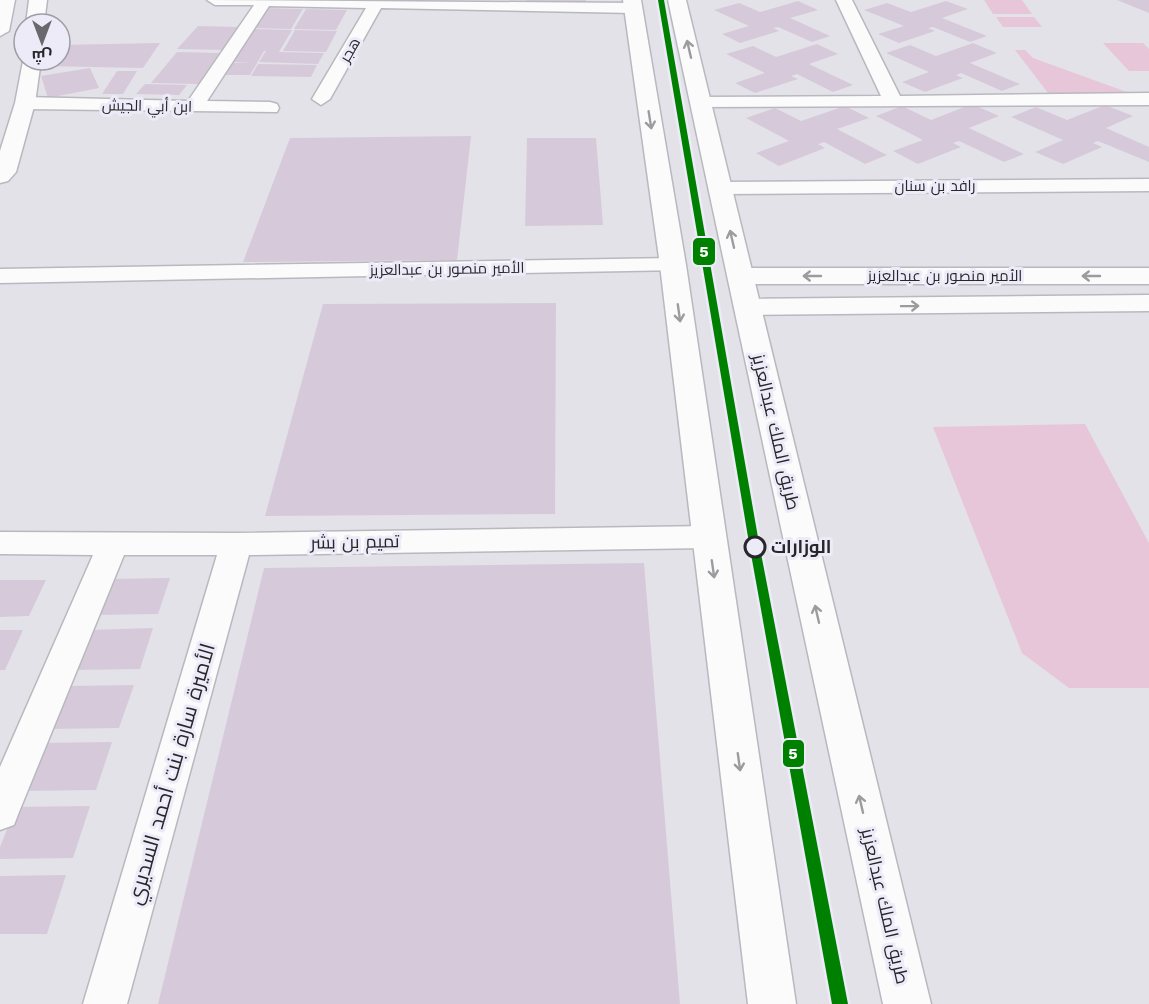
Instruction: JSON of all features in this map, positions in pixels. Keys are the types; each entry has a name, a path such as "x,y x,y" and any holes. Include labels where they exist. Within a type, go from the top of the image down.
{"main road":[{"path":"0,31 6,0"},
{"name":"طريق الملك عبدالعزيز","path":"677,0 907,1004"},
{"path":"632,4 673,265 772,1004"},
{"path":"0,176 5,172 25,103 29,72"},
{"name":"الأمير منصور بن عبدالعزيز","path":"741,276 1149,276"},
{"path":"856,276 868,306"},
{"name":"الأمير منصور بن عبدالعزيز","path":"747,307 1149,303"}],"street":[{"path":"215,0 632,4"},
{"path":"844,0 893,101"},
{"name":"هجر","path":"321,99 377,1"},
{"path":"195,106 264,2"},
{"path":"701,102 1149,99"},
{"name":"ابن أبي الجيش","path":"25,103 270,108"},
{"name":"رافد بن سنان","path":"720,188 1149,185"},
{"name":"الأمير منصور بن عبدالعزيز","path":"0,276 673,265"},
{"name":"تميم بن بشر","path":"0,543 236,544 709,537"},
{"path":"0,812 113,544"},
{"name":"الأميرة سارة بنت أحمد السديري","path":"105,1004 236,544"}],"shaded area":[{"path":"984,0 1022,0 1032,14 993,14"},
{"path":"996,17 1034,17 1042,27 1003,27"},
{"path":"1103,43 1143,43 1149,49 1149,71 1129,71"},
{"path":"1015,50 1025,50 1033,58 1135,95 1060,96 1048,93"},
{"path":"1085,424 1149,543 1149,688 1069,688 1022,653 933,427"}],"building":[{"path":"526,0 586,0 586,4 526,3"},
{"path":"1117,0 1149,0 1149,13"},
{"path":"798,1 818,10 790,18 830,36 812,42 778,27 773,28 779,31 740,43 722,34 749,26 714,10 739,3 760,12"},
{"path":"946,1 968,9 942,18 987,36 970,42 933,27 928,28 935,31 899,43 878,34 904,26 864,10 887,3 911,12"},
{"path":"262,8 303,9 291,29 249,28"},
{"path":"306,9 347,10 336,30 294,29"},
{"path":"198,26 239,27 224,50 177,49"},
{"path":"250,29 292,30 279,52 324,53 318,64 259,62 266,51 264,51 250,75 220,75 227,63 252,63 229,62"},
{"path":"295,30 337,31 326,52 283,51"},
{"path":"160,43 143,68 72,67 72,45"},
{"path":"973,43 997,53 970,63 1020,84 1002,91 961,73 956,75 963,78 925,92 902,82 929,72 886,53 910,45 936,56"},
{"path":"817,44 838,54 809,64 853,85 833,92 797,74 791,76 798,79 755,93 735,83 765,73 726,54 753,46 776,57"},
{"path":"177,52 223,53 199,84 151,83"},
{"path":"258,64 317,65 311,77 251,76"},
{"path":"90,68 99,88 48,98 41,76"},
{"path":"117,71 137,71 123,94 102,94"},
{"path":"145,84 187,85 179,95 136,94"},
{"path":"972,104 999,116 969,128 1024,154 1004,162 959,141 953,143 961,147 918,164 893,151 923,140 876,116 902,106 931,120"},
{"path":"1105,105 1133,116 1106,128 1149,147 1149,162 1098,141 1093,143 1102,147 1063,164 1035,152 1063,140 1011,117 1036,107 1067,120"},
{"path":"845,106 869,118 837,129 887,155 865,164 824,142 818,144 825,148 779,166 756,153 789,141 746,118 775,108 801,121"},
{"path":"471,136 457,260 243,262 290,138"},
{"path":"527,138 596,138 603,225 525,226"},
{"path":"556,303 555,514 265,516 323,304"},
{"path":"644,563 680,1004 158,1004 264,568"},
{"path":"170,578 158,614 94,615 108,579"},
{"path":"0,580 46,580 29,616 0,617"},
{"path":"153,628 140,669 72,670 88,630"},
{"path":"0,630 23,630 5,670 0,670"},
{"path":"134,685 119,728 49,729 66,686"},
{"path":"112,742 96,790 21,791 40,743"},
{"path":"90,806 73,858 0,859 0,847 16,807"},
{"path":"66,875 47,934 0,934 0,876"}],"transit line":[{"name":"5","path":"661,0 754,543 840,1004"}],"place":[{"name":"الوزارات","path":"755,547"}]}
